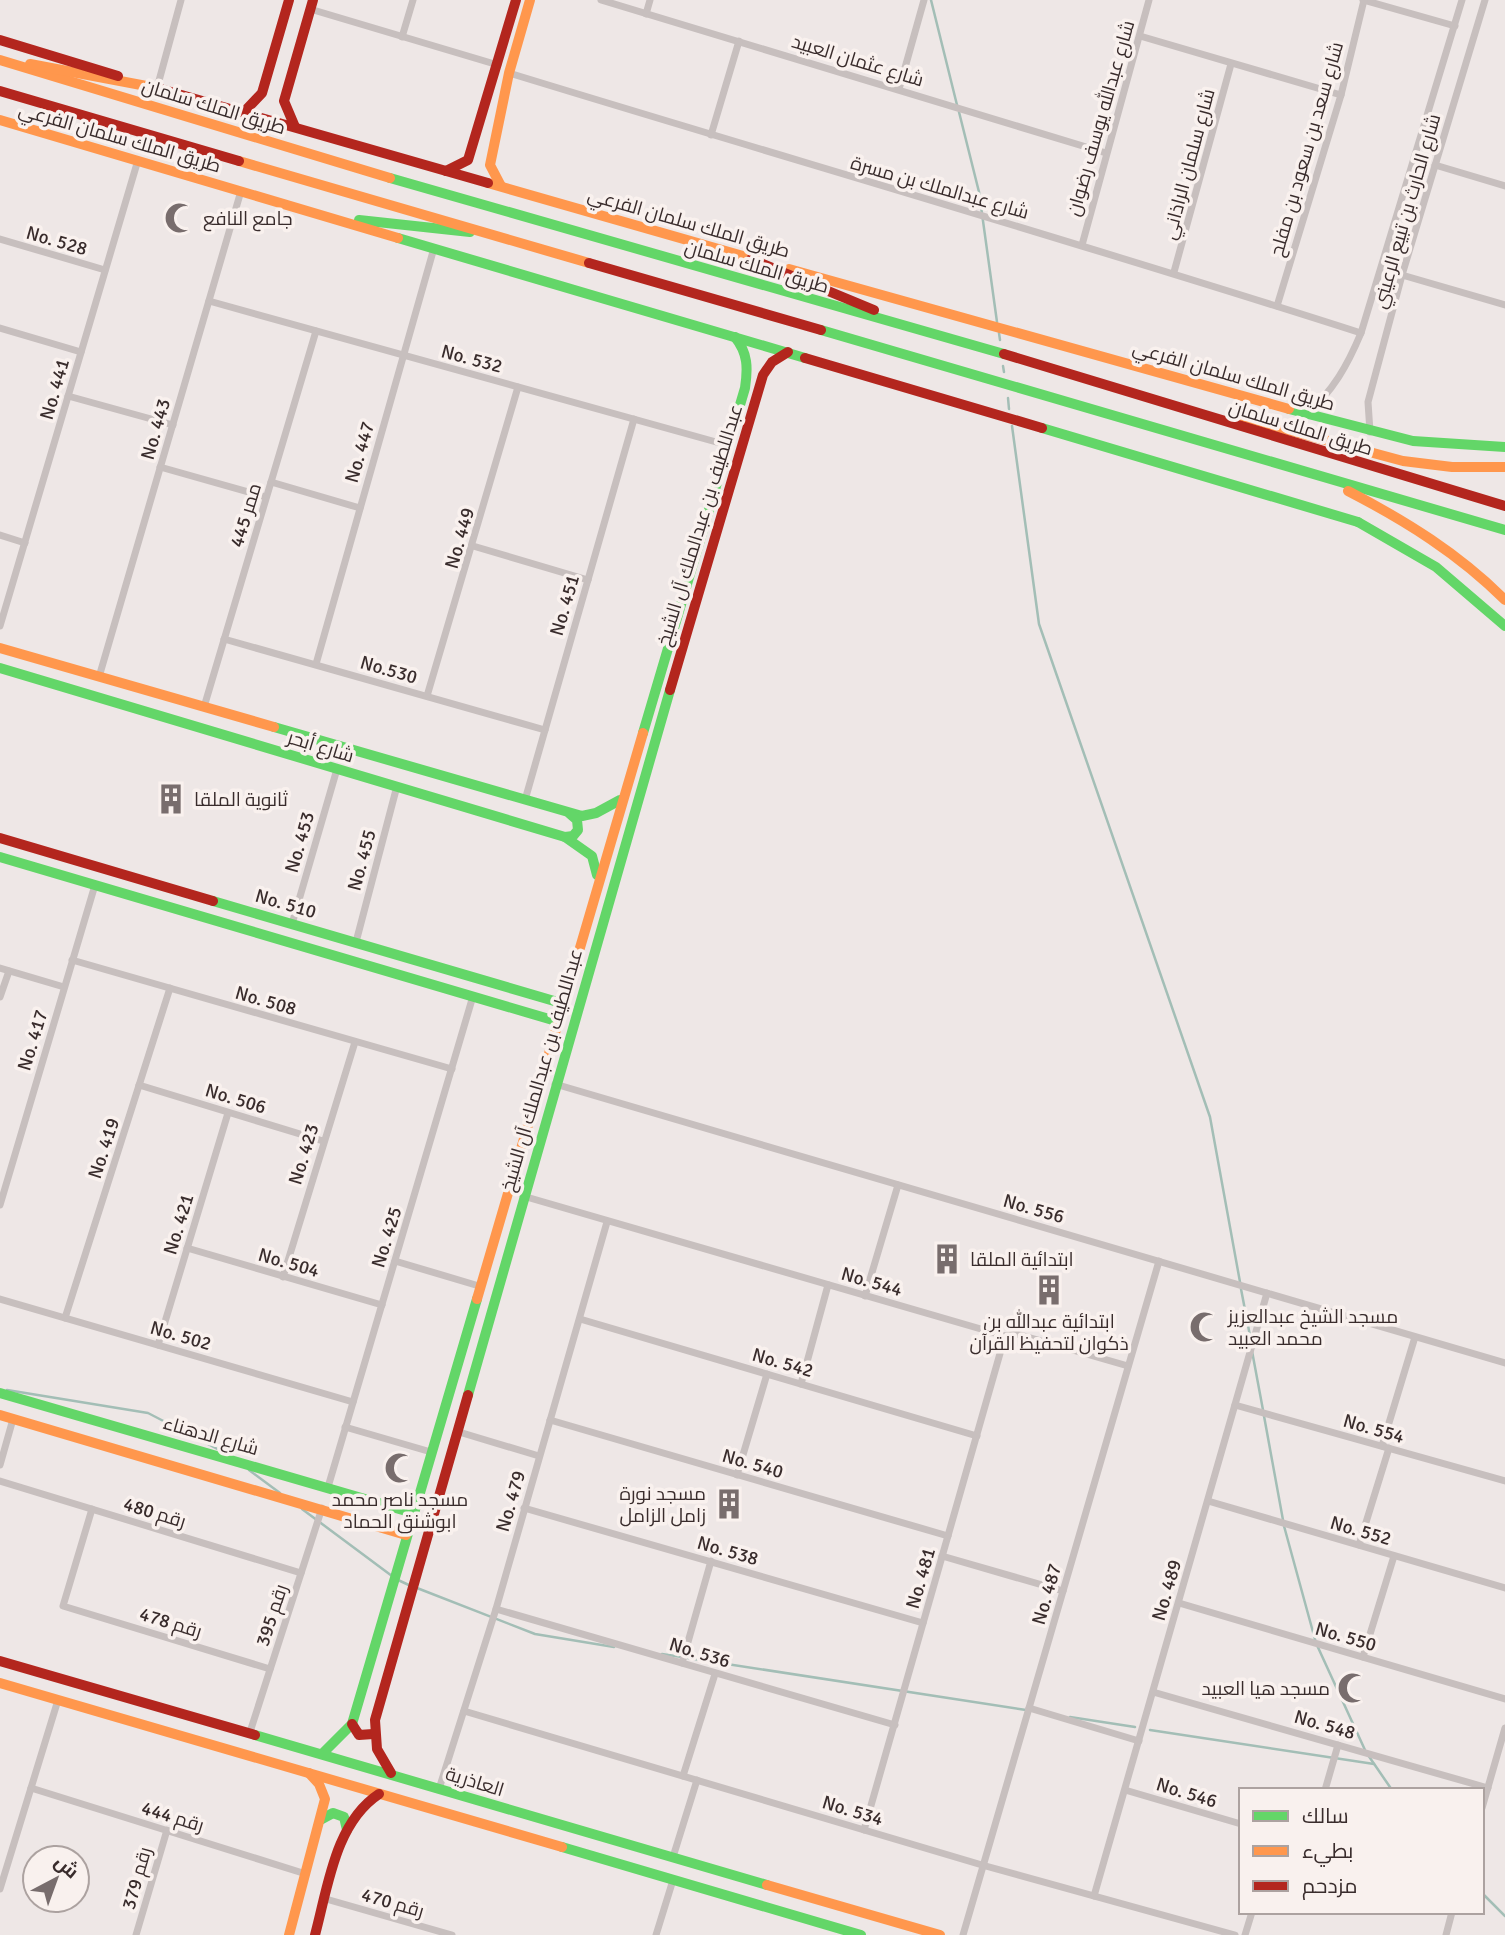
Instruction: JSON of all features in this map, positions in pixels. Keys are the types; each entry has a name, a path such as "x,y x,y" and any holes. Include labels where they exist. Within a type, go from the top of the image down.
{"main road":[{"path":"244,112 262,93 289,0"},
{"path":"446,171 468,160 516,0"},
{"path":"501,186 490,166 509,73 530,0"},
{"path":"295,127 284,101 311,4"},
{"name":"طريق الملك سلمان الفرعي","path":"0,40 157,88 751,259 1370,432 1413,441 1505,447"},
{"path":"0,59 157,88"},
{"name":"طريق الملك سلمان","path":"0,59 456,198 1005,354 1505,506"},
{"path":"0,91 481,234 1505,530"},
{"name":"طريق الملك سلمان الفرعي","path":"0,120 1358,522 1419,554 1443,570 1471,592 1505,626"},
{"path":"328,216 481,234"},
{"path":"751,259 937,336"},
{"path":"733,335 744,345 747,353 747,373 759,371 763,374 772,362 788,352"},
{"path":"1005,354 1403,461 1452,467 1505,467"},
{"name":"عبداللطيف بن عبدالملك آل الشيخ","path":"322,1754 352,1724 747,373"},
{"name":"عبداللطيف بن عبدالملك آل الشيخ","path":"373,1734 555,1084 763,374"},
{"path":"1319,475 1443,545 1484,578 1505,600"},
{"name":"شارع أبحر","path":"0,648 582,816 596,813 620,800"},
{"name":"شارع أبحر","path":"0,668 565,837 586,848 598,866 596,891"},
{"path":"565,837 573,836 579,824 568,812"},
{"name":"No. 510","path":"0,838 561,1003"},
{"name":"No. 510","path":"0,858 556,1021"},
{"path":"94,885 99,867"},
{"path":"540,1016 553,1009 550,1001 545,998"},
{"path":"458,1360 478,1366"},
{"name":"شارع الدهناء","path":"0,1393 413,1513"},
{"name":"شارع الدهناء","path":"0,1415 407,1535"},
{"path":"390,1530 404,1520 395,1507"},
{"path":"392,1587 411,1591"},
{"name":"العاذرية","path":"0,1661 940,1935"},
{"name":"العاذرية","path":"0,1683 861,1935"},
{"path":"163,1730 169,1710"},
{"path":"352,1724 359,1735 373,1734 373,1744 391,1773"},
{"path":"289,1935 325,1799 309,1773"},
{"path":"315,1935 347,1830 366,1799 379,1794"},
{"path":"320,1820 333,1813 340,1814 344,1817 347,1830"},
{"path":"550,1844 558,1824"}],"street":[{"path":"157,88 181,0"},
{"path":"402,37 413,0"},
{"name":"شارع عثمان العبيد","path":"601,0 1106,153"},
{"path":"646,14 650,0"},
{"path":"899,89 924,0"},
{"name":"شارع عبدالله يوسف رضوان","path":"1082,245 1149,0"},
{"path":"1364,0 1455,26"},
{"name":"شارع سعد بن سعود بن مفلح","path":"1276,306 1341,95 1364,0"},
{"name":"شارع الحارث بن تبيع الرعيني","path":"1306,414 1319,403 1347,367 1361,333 1462,0"},
{"name":"شارع الحارث بن تبيع الرعيني","path":"1370,432 1368,402 1402,275 1485,0"},
{"path":"311,4 402,37 498,65"},
{"path":"1140,36 1341,95"},
{"path":"711,135 738,41"},
{"name":"شارع سلمان الراذاني","path":"1174,272 1231,64"},
{"name":"شارع عبدالملك بن مسرة","path":"509,73 1174,272 1361,333"},
{"name":"No. 441","path":"0,626 138,160"},
{"path":"1436,165 1505,186"},
{"name":"No. 443","path":"99,677 241,191"},
{"name":"No. 528","path":"0,239 105,270"},
{"name":"No. 447","path":"316,664 434,248"},
{"path":"1402,275 1505,305"},
{"name":"No. 532","path":"209,301 727,444"},
{"path":"0,328 81,352"},
{"name":"ممر 445","path":"204,707 316,331"},
{"name":"No. 449","path":"427,696 518,387"},
{"path":"68,396 173,425"},
{"name":"No. 451","path":"525,800 634,419"},
{"path":"160,467 266,497"},
{"path":"271,482 360,508"},
{"path":"0,536 26,543"},
{"path":"473,546 588,580"},
{"name":"No.530","path":"224,639 545,730"},
{"name":"No. 453","path":"292,924 337,769"},
{"name":"No. 455","path":"356,942 397,786"},
{"name":"No. 417","path":"1,1200 94,885"},
{"name":"No. 508","path":"72,960 452,1069"},
{"path":"0,968 64,987"},
{"path":"0,997 9,971"},
{"name":"No. 419","path":"65,1318 170,988"},
{"name":"No. 425","path":"328,1487 474,996"},
{"name":"No. 423","path":"282,1277 355,1042"},
{"name":"No. 556","path":"555,1084 1505,1363"},
{"name":"No. 506","path":"139,1085 323,1141"},
{"name":"No. 421","path":"158,1345 228,1113"},
{"path":"865,1296 898,1185"},
{"name":"No. 544","path":"523,1196 1005,1336 1017,1334 1128,1366"},
{"name":"No. 479","path":"439,1789 496,1609 607,1222"},
{"name":"No. 504","path":"187,1248 382,1305"},
{"path":"395,1261 479,1286"},
{"name":"No. 487","path":"964,1935 982,1865 1159,1261"},
{"path":"801,1384 828,1285"},
{"name":"No. 489","path":"1094,1896 1267,1293"},
{"name":"No. 502","path":"0,1298 353,1402"},
{"name":"No. 542","path":"580,1319 977,1436"},
{"name":"No. 481","path":"864,1830 1005,1336"},
{"path":"1359,1545 1415,1337"},
{"path":"737,1475 767,1374"},
{"name":"No. 554","path":"1235,1405 1505,1481"},
{"path":"0,1465 13,1419"},
{"name":"No. 540","path":"550,1420 948,1536"},
{"path":"345,1427 431,1452"},
{"path":"458,1432 539,1457"},
{"name":"رقم 480","path":"0,1481 301,1573"},
{"name":"No. 552","path":"1208,1502 1505,1588"},
{"name":"رقم 395","path":"250,1732 322,1508"},
{"name":"No. 538","path":"524,1508 923,1623"},
{"name":"رقم 478","path":"92,1509 63,1606 271,1669"},
{"path":"942,1556 1063,1591"},
{"path":"1363,1657 1394,1556"},
{"path":"682,1663 711,1561"},
{"name":"No. 550","path":"1179,1603 1505,1699"},
{"name":"No. 536","path":"496,1609 895,1725"},
{"path":"683,1776 715,1674"},
{"name":"No. 548","path":"1153,1692 1488,1787"},
{"path":"0,1889 58,1700"},
{"path":"1029,1708 1139,1741"},
{"name":"No. 534","path":"464,1711 982,1865 1216,1932 1235,1935"},
{"path":"1484,1801 1505,1728"},
{"path":"1326,1788 1338,1745"},
{"path":"673,1857 697,1780"},
{"name":"رقم 444","path":"31,1788 306,1874"},
{"name":"No. 546","path":"1125,1790 1239,1823"},
{"name":"رقم 379","path":"136,1935 167,1830"},
{"path":"656,1935 673,1880"},
{"name":"رقم 470","path":"326,1899 452,1935"},
{"path":"1245,1935 1251,1914"},
{"path":"1446,1935 1451,1914"}],"waterway":[{"path":"931,0 957,105"},
{"path":"959,112 979,192 997,322"},
{"path":"999,333 1000,340"},
{"path":"1003,366 1004,372"},
{"path":"1008,398 1009,409"},
{"path":"1012,426 1039,624 1210,1117 1240,1282"},
{"path":"1241,1289 1251,1341"},
{"path":"1252,1351 1263,1410"},
{"path":"7,1390 148,1413 229,1455"},
{"path":"1264,1416 1283,1520"},
{"path":"249,1470 280,1493"},
{"path":"302,1509 392,1576"},
{"path":"1284,1526 1316,1643 1365,1750"},
{"path":"398,1580 411,1586"},
{"path":"417,1588 535,1634 614,1647"},
{"path":"662,1654 1026,1710"},
{"path":"1070,1717 1135,1727"},
{"path":"1150,1730 1374,1764"},
{"path":"1368,1755 1391,1788"},
{"path":"1484,1895 1505,1916"}],"traffic: fast":[{"path":"390,178 1004,354"},
{"path":"359,220 470,232"},
{"path":"398,238 805,358"},
{"path":"821,330 1505,530"},
{"path":"643,733 745,388 746,361 735,337"},
{"path":"1289,409 1413,441 1505,447"},
{"path":"1042,428 1358,522"},
{"path":"1358,522 1436,567 1505,626"},
{"path":"0,668 565,837 592,856 597,875"},
{"path":"468,1395 670,690"},
{"path":"274,727 582,816 596,813 620,800"},
{"path":"565,837 573,836 578,830 577,820 570,814"},
{"path":"0,857 556,1021"},
{"path":"213,901 561,1003"},
{"path":"322,1754 352,1724 477,1299"},
{"path":"0,1393 413,1513"},
{"path":"255,1735 767,1885"},
{"path":"320,1820 333,1813 344,1817 347,1830"},
{"path":"562,1847 861,1935"}],"traffic: slow":[{"path":"501,186 490,165 509,73 530,0"},
{"path":"0,60 390,178"},
{"path":"30,64 157,88"},
{"path":"0,120 398,238"},
{"path":"239,161 589,263"},
{"path":"488,183 757,260"},
{"path":"789,269 1289,409"},
{"path":"1243,418 1403,461 1452,467 1505,467"},
{"path":"1348,491 1431,540 1469,568 1505,600"},
{"path":"0,648 274,727"},
{"path":"477,1299 643,733"},
{"path":"0,1415 406,1535"},
{"path":"0,1683 562,1847"},
{"path":"289,1935 325,1799 319,1784 309,1773"},
{"path":"767,1885 940,1935"}],"traffic: jam":[{"path":"244,112 262,93 289,0"},
{"path":"295,127 284,101 313,0"},
{"path":"446,171 468,160 516,0"},
{"path":"0,40 118,76"},
{"path":"150,86 488,183"},
{"path":"0,91 239,161"},
{"path":"751,259 874,310"},
{"path":"589,263 821,330"},
{"path":"670,690 763,375 772,362 788,352"},
{"path":"1004,354 1505,506"},
{"path":"805,358 1042,428"},
{"path":"0,838 213,901"},
{"path":"391,1773 377,1749 375,1720 468,1395"},
{"path":"0,1661 255,1735"},
{"path":"352,1724 359,1735 373,1734"},
{"path":"315,1935 329,1877 343,1839 364,1806 379,1794"}],"place":[{"name":"جامع النافع","path":"180,218"},
{"name":"ثانوية الملقا","path":"171,799"},
{"name":"ابتدائية الملقا","path":"947,1259"},
{"name":"ابتدائية عبدالله بن ذكوان لتحفيظ القرآن","path":"1049,1290"},
{"name":"مسجد الشيخ عبدالعزيز محمد العبيد","path":"1205,1327"},
{"name":"مسجد ناصر محمد ابوشنق الحماد","path":"400,1468"},
{"name":"مسجد نورة زامل الزامل","path":"729,1504"},
{"name":"مسجد هيا العبيد","path":"1353,1688"}]}
